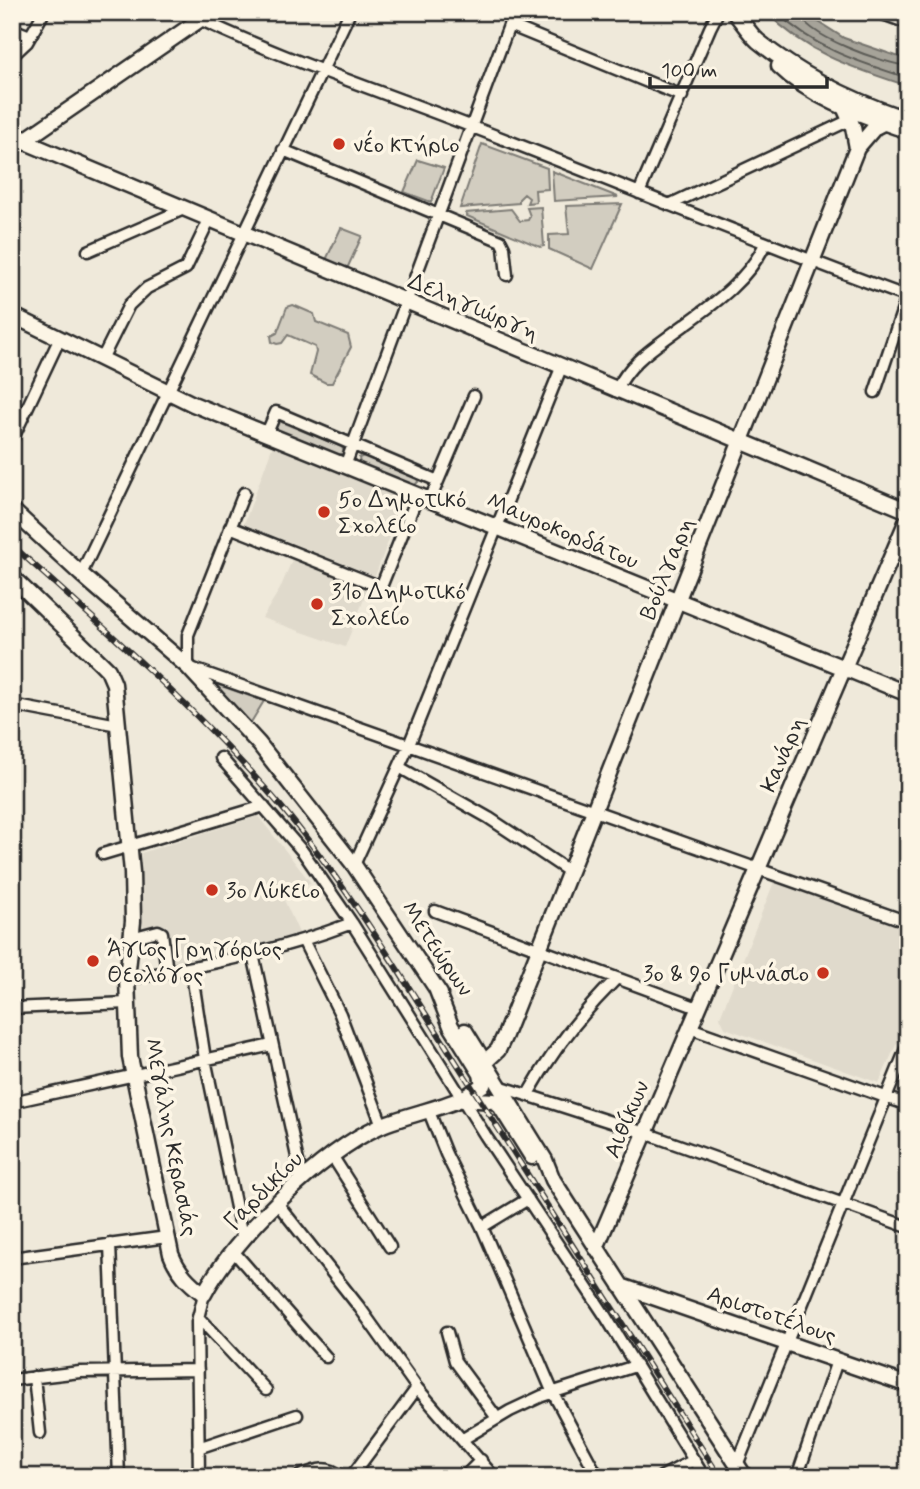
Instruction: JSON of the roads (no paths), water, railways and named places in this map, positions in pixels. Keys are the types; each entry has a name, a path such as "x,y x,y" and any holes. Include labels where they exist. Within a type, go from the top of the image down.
{"street":[{"path":"12,56 24,46 44,12"},
{"path":"185,12 206,16 323,69 811,262 908,297 875,392"},
{"path":"82,575 350,12"},
{"path":"345,466 514,12"},
{"path":"639,193 709,28 719,12"},
{"path":"734,12 773,60 797,82 847,113 901,117"},
{"path":"883,12 908,21"},
{"path":"18,145 206,16"},
{"path":"509,25 682,96"},
{"path":"12,29 30,36"},
{"path":"758,41 818,83 901,117 908,131"},
{"path":"847,113 857,148"},
{"path":"669,205 847,113"},
{"name":"Βούλγαρη","path":"486,1061 502,1042 857,148 867,134 901,117"},
{"name":"Δεληγιώργη","path":"18,145 184,209 908,511"},
{"path":"283,150 500,241 504,247 506,275"},
{"path":"88,251 184,209"},
{"path":"103,359 129,304 158,280 186,268 209,220"},
{"path":"616,391 632,364 747,274 765,244"},
{"name":"Μαυροκορδάτου","path":"12,315 168,393 266,435 908,694"},
{"path":"12,440 60,338"},
{"path":"354,865 409,745 561,368"},
{"path":"230,527 381,587 424,497 438,481 474,396"},
{"path":"266,435 276,412 438,481"},
{"path":"244,493 188,635 188,667 908,922"},
{"name":"Μετεώρων","path":"12,510 188,667 259,744 354,865 486,1061 545,1160 553,1180 741,1471"},
{"name":"Κανάρη","path":"698,1008 908,518"},
{"name":"Μεγάλης Κερασιάς","path":"12,577 107,670 114,684 130,844 133,910 127,1003 133,1076 173,1259 180,1273 204,1294"},
{"path":"12,705 118,725"},
{"path":"220,758 303,852 352,923 704,1477"},
{"path":"399,767 489,818 570,872"},
{"path":"103,854 264,806"},
{"path":"435,911 698,1008"},
{"path":"127,979 191,968 304,942 352,923"},
{"path":"131,938 158,931 162,933 167,972"},
{"path":"304,942 340,1014 382,1125"},
{"path":"253,954 302,1180"},
{"path":"191,968 238,1247 326,1357"},
{"path":"528,1094 571,1027 616,979"},
{"path":"436,988 445,1013 481,1074 483,1085 462,1099"},
{"path":"12,1009 127,1003"},
{"name":"Αιθίκων","path":"596,1248 698,1008"},
{"path":"690,1028 908,1105"},
{"path":"741,1471 786,1343 908,1044"},
{"path":"12,1102 272,1045"},
{"path":"502,1087 645,1133 908,1227"},
{"path":"462,1099 494,1101 500,1106 537,1165 553,1180"},
{"name":"Γαρδικίου","path":"199,1477 198,1317 204,1294 238,1247 278,1203 331,1154 382,1125 462,1099"},
{"path":"428,1109 553,1393 598,1477"},
{"path":"331,1154 390,1247"},
{"path":"482,1227 528,1199"},
{"path":"278,1203 360,1308 417,1388 494,1477"},
{"path":"12,1258 167,1237"},
{"path":"110,1244 119,1477"},
{"name":"Αριστοτέλους","path":"621,1286 908,1385"},
{"path":"198,1317 266,1390"},
{"path":"447,1332 456,1361 497,1418"},
{"path":"797,1477 837,1361"},
{"path":"463,1439 497,1418 553,1393 635,1366"},
{"path":"12,1380 80,1372 198,1370"},
{"path":"34,1377 40,1433"},
{"path":"351,1477 417,1388"},
{"path":"198,1448 297,1415"},
{"path":"464,1477 481,1460"},
{"path":"661,1477 694,1460"},
{"path":"297,1477 327,1468 342,1477"}],"water":[{"path":"766,12 803,12 844,38 908,60 908,86 850,66 815,50"}],"railway":[{"path":"12,545 183,703 248,769 305,836 398,970 720,1477"}],"place":[{"name":"νέο κτήριο","path":"339,144"},
{"name":"5ο Δημοτικό Σχολείο","path":"324,512"},
{"name":"31ο Δημοτικό Σχολείο","path":"317,604"},
{"name":"3ο Λύκειο","path":"212,890"},
{"name":"Άγιος Γρηγόριος Θεολόγος","path":"93,961"},
{"name":"3ο & 9ο Γυμνάσιο","path":"823,973"}]}
